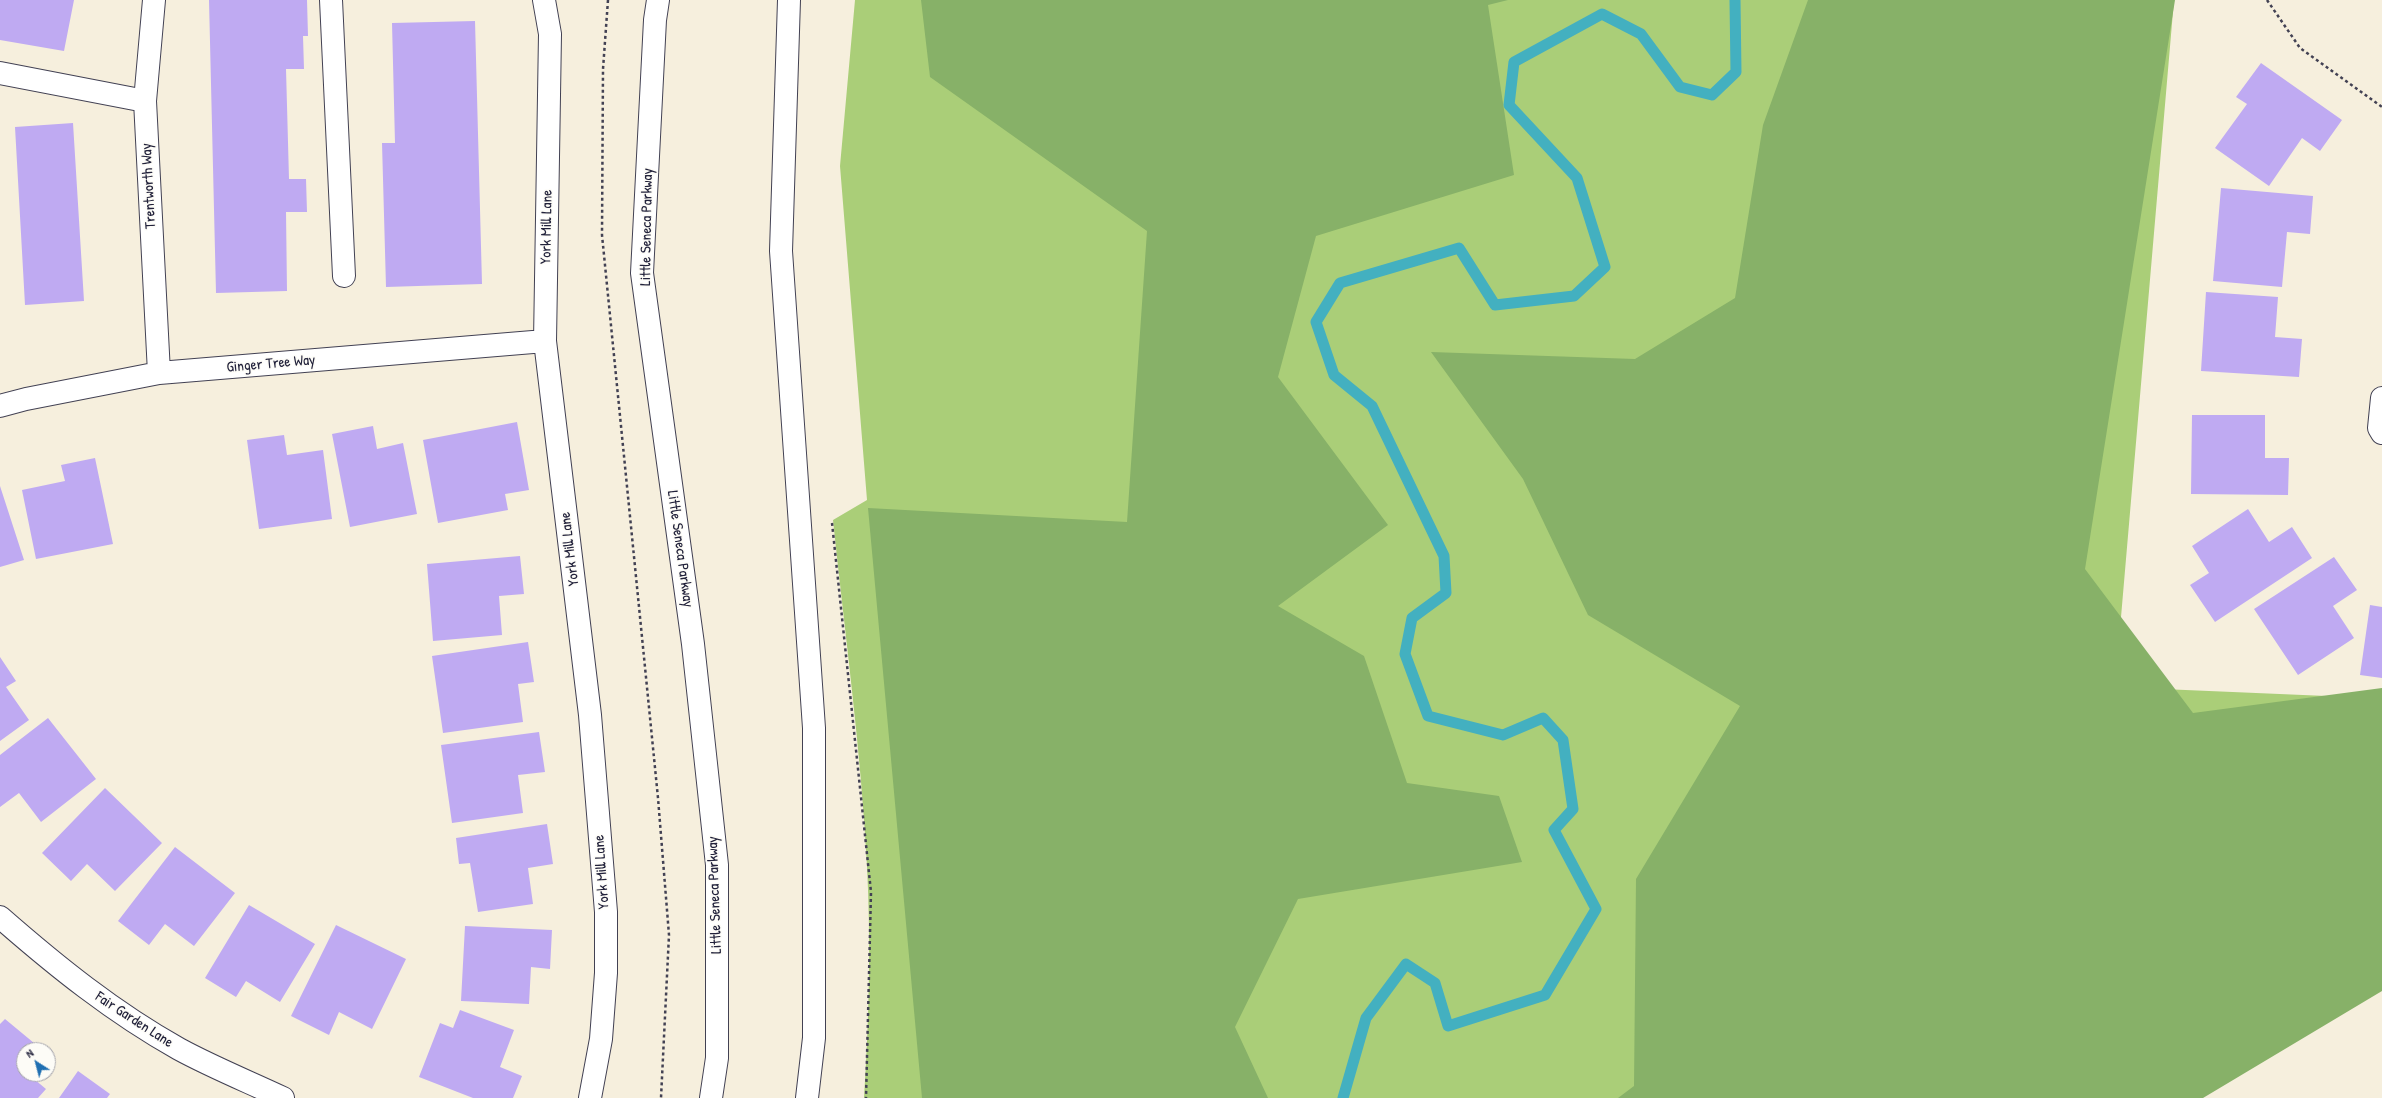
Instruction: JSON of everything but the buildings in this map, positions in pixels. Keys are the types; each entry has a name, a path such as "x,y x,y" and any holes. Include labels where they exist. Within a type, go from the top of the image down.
{"street":[{"name":"Trentworth Way","path":"154,0 145,101 159,373"},
{"path":"331,0 344,276"},
{"name":"York Mill Lane","path":"544,0 550,34 545,341 590,715 606,912 606,973 601,1039 590,1098"},
{"name":"Little Seneca Parkway","path":"658,0 655,20 642,273 693,644 717,865 717,1058 711,1098"},
{"path":"789,0 781,251 814,728 814,1038 807,1098"},
{"path":"0,73 145,101"},
{"name":"Ginger Tree Way","path":"0,406 26,399 159,373 545,341"},
{"path":"2382,398 2379,428 2382,433"},
{"name":"Fair Garden Lane","path":"0,917 52,962 113,1008 179,1049 283,1098"}],"path":[{"path":"608,0 603,69 602,235 658,798 669,935 661,1098"},
{"path":"2267,0 2300,48 2382,107"},
{"path":"832,517 871,892 866,1098"}],"green space":[{"path":"855,0 2174,0 2115,687 2350,697 2135,1098 864,1098 869,982 867,866 857,736 833,520 867,500 840,166"},
{"path":"921,0 1508,0 1488,5 1514,175 1316,236 1278,377 1388,525 1278,606 1364,656 1407,783 1499,796 1522,862 1298,899 1235,1027 1268,1098 922,1098 868,508 1127,522 1147,231 930,77"},
{"path":"1808,0 2175,0 2085,569 2193,713 2382,688 2382,991 2203,1098 1618,1098 1634,1086 1636,879 1740,706 1588,615 1523,479 1431,352 1635,359 1735,298 1763,125"}],"waterway":[{"path":"1343,1098 1366,1018 1406,964 1435,983 1448,1026 1545,995 1596,909 1554,830 1573,809 1563,740 1543,718 1503,735 1428,716 1405,654 1412,618 1446,593 1444,556 1372,406 1334,375 1316,322 1340,283 1459,248 1495,305 1574,296 1605,267 1577,178 1509,105 1514,62 1602,14 1641,34 1680,87 1712,95 1736,72 1735,0"}]}
